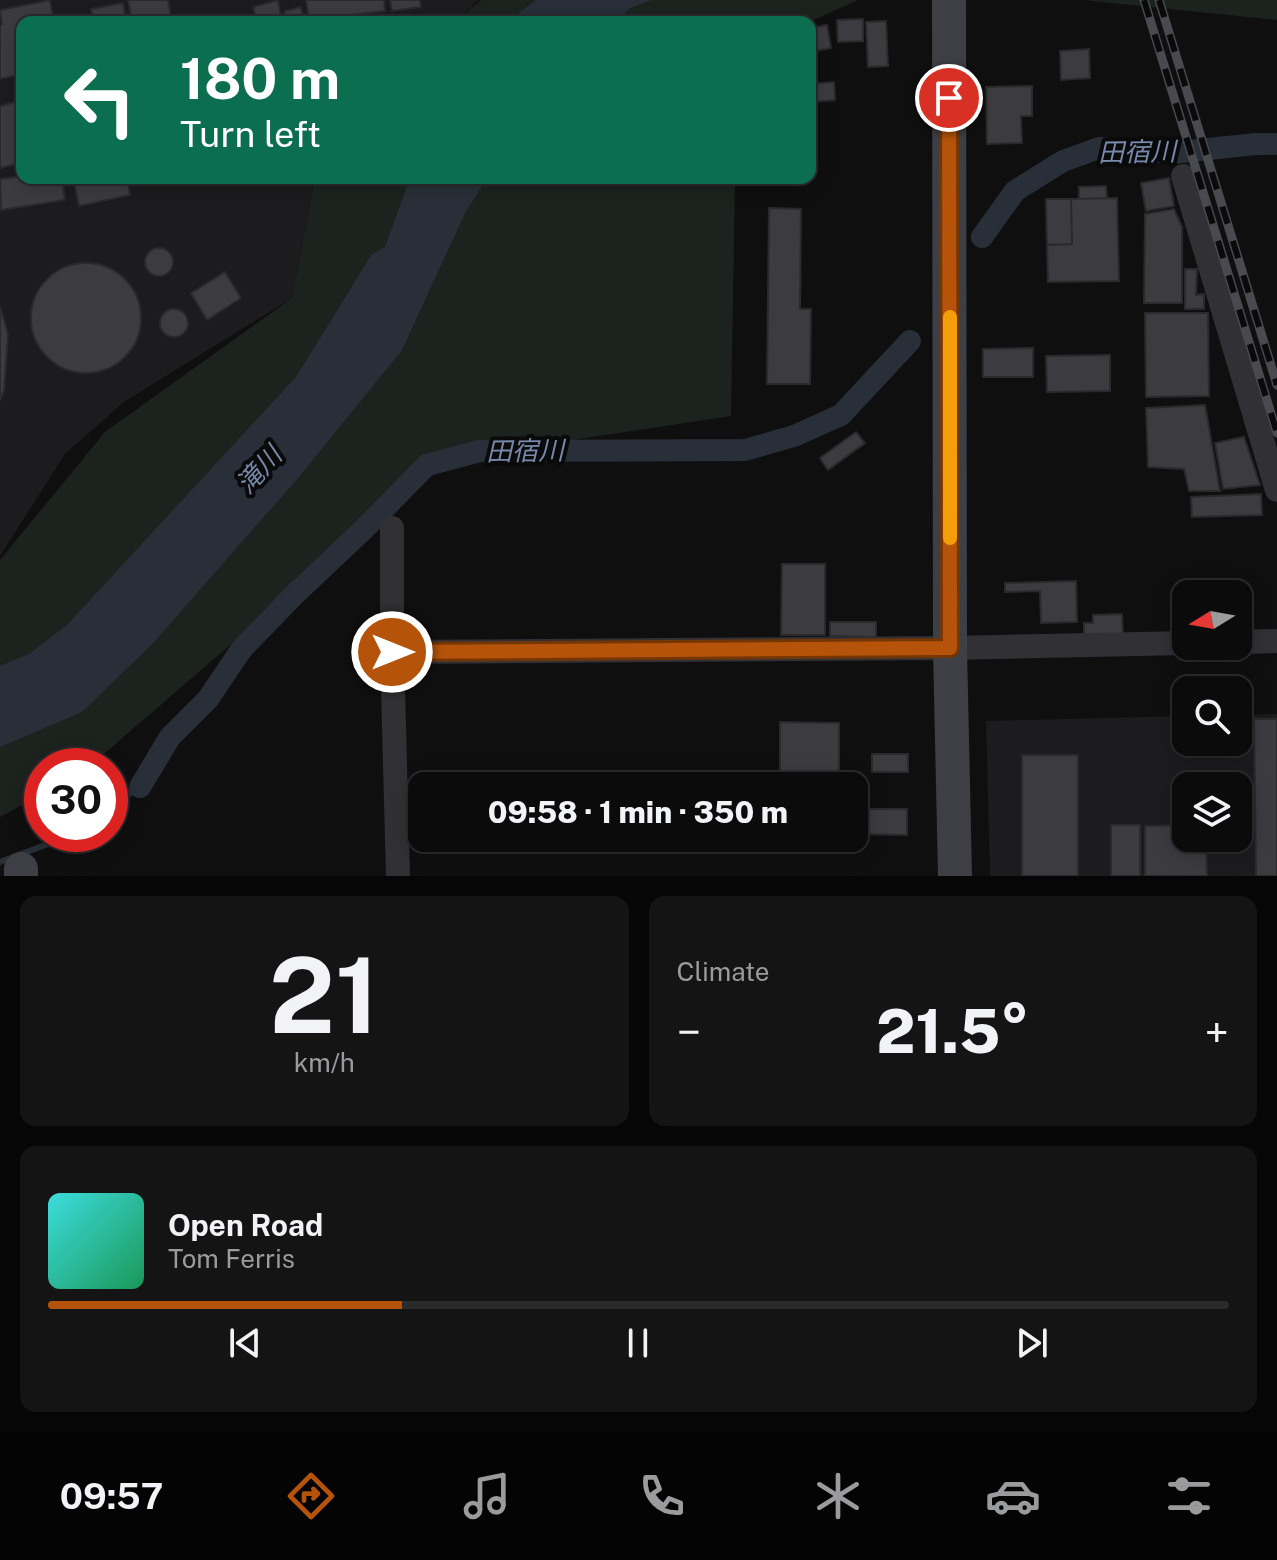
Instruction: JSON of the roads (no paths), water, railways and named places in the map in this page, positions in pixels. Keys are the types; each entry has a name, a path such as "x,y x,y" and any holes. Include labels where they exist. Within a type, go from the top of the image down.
{"street":[{"path":"949,3 950,648 955,876"},
{"path":"1183,176 1277,490"},
{"path":"392,528 398,876"},
{"path":"1252,642 1277,641"},
{"path":"392,652 1172,643"}],"water":[{"path":"536,0 651,0 630,8 622,16 515,16"},
{"name":"滝川","path":"408,184 483,184 465,213 402,350 298,478 154,642 82,712 0,747 0,666 29,654 67,625 296,377 372,254 385,247"}],"waterway":[{"name":"田宿川","path":"982,237 1015,191 1063,161 1099,148 1171,153 1277,144"},
{"name":"田宿川","path":"140,787 170,737 208,699 241,650 427,465 480,451 745,450 794,436 841,415 910,341"},
{"name":"田宿川","path":"128,795 140,787"},
{"name":"田宿川","path":"0,862 27,852"}],"railway":[{"path":"1144,0 1277,433"},
{"path":"1159,0 1277,385"}]}
